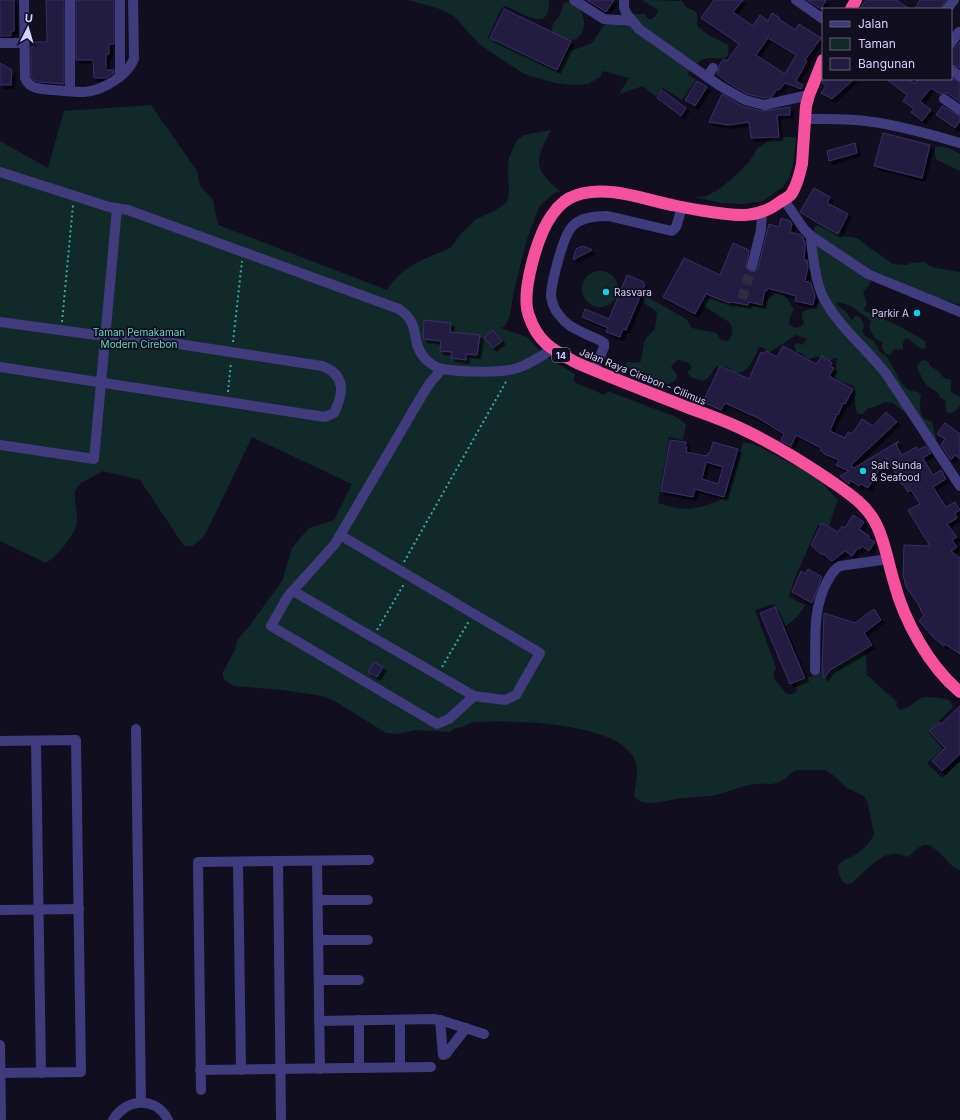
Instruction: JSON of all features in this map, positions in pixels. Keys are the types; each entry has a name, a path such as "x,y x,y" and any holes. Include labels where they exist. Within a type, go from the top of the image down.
{"highway":[{"name":"Jalan Raya Cirebon - Cilimus","path":"822,62 809,95 800,172 792,194 775,206 762,212 740,216 682,207 617,193 590,192 576,195 558,206 542,234 530,275 526,300 528,314 536,332 552,349 576,363 739,427 765,440 820,474 857,500 876,522 904,612 921,644 940,673 960,692"}],"street":[{"path":"24,0 25,78 27,84 31,87 39,89 70,92 85,92 109,84 132,65 134,60 133,0"},
{"path":"70,0 70,92"},
{"path":"120,0 120,76"},
{"path":"574,0 604,19 631,21"},
{"path":"624,0 626,13 639,29 707,77 745,100 755,104 764,105 809,95"},
{"path":"796,0 822,18"},
{"path":"948,8 954,0"},
{"path":"952,41 957,30"},
{"path":"0,43 24,43"},
{"path":"707,77 713,68"},
{"path":"944,99 960,110"},
{"path":"806,119 873,122 926,133 960,143"},
{"path":"0,172 74,196 128,210 399,309 411,320 422,356 429,363 442,369 477,371 513,370 524,366 552,349"},
{"path":"784,200 804,229 811,236 868,274 960,312"},
{"path":"594,371 604,347 604,343 570,325 560,317 551,298 552,288 565,237 571,228 578,222 587,218 598,216 608,216 672,231 676,227 682,207"},
{"path":"0,445 94,459 117,208"},
{"path":"752,266 760,230 762,212"},
{"path":"811,236 811,247 816,275 824,298 840,322 887,375 960,486"},
{"path":"0,322 96,335 120,335 322,366 330,369 336,374 340,382 341,394 334,413 325,417 0,367"},
{"path":"442,369 424,392 335,544 293,591 271,626 437,724 449,719 474,696"},
{"path":"293,591 474,696 505,700 516,695 540,653 340,535"},
{"path":"815,670 815,624 819,599 829,577 836,568 840,566 888,559"},
{"path":"136,729 141,1102"},
{"path":"36,740 41,1073"},
{"path":"0,741 76,740 81,1072 0,1073"},
{"path":"201,1090 198,862 369,860"},
{"path":"278,861 281,1120"},
{"path":"318,861 320,1069"},
{"path":"238,862 241,1070"},
{"path":"318,900 368,900"},
{"path":"0,910 79,909"},
{"path":"318,940 368,940"},
{"path":"319,980 359,980"},
{"path":"359,1020 360,1068"},
{"path":"400,1020 400,1067"},
{"path":"319,1021 440,1020 484,1034"},
{"path":"440,1020 443,1055 446,1054 466,1028"},
{"path":"0,1045 1,1120"},
{"path":"200,1070 431,1067"},
{"path":"113,1120 124,1107 141,1102 159,1108 168,1120"}],"path":[{"path":"62,330 74,196"},
{"path":"227,401 243,252"},
{"path":"399,570 513,370"},
{"path":"373,638 409,576"},
{"path":"437,675 473,613"}],"green space":[{"path":"408,0 549,0 548,11 545,17 540,19 527,16 505,6 501,9 488,38 558,71 568,52 592,43 604,25 611,21 624,27 628,24 633,14 645,14 648,19 653,18 658,10 642,0 682,1 687,8 696,12 697,26 707,34 728,45 728,52 727,56 724,58 706,58 694,66 687,74 696,80 682,100 663,88 656,97 643,86 619,94 629,78 603,71 600,77 588,84 572,85 555,83 524,74 479,44 454,16 440,9"},
{"path":"565,2 575,5 579,9 584,19 583,29 576,40 565,40 553,35 553,25"},
{"name":"Taman Pemakaman Modern Cirebon","path":"151,105 197,171 200,186 213,200 218,225 387,290 400,274 408,268 450,248 458,237 476,219 494,211 506,203 509,190 509,158 517,140 524,135 551,130 542,149 539,163 540,169 544,176 560,191 553,194 539,207 526,242 514,291 510,316 504,327 500,328 527,337 546,357 575,374 574,382 605,395 608,391 676,417 686,424 683,440 669,437 658,503 686,509 701,507 727,497 743,442 753,444 766,450 807,472 821,482 838,500 828,528 818,525 795,578 789,597 805,605 801,612 784,627 774,604 755,610 776,668 774,678 785,693 792,694 797,691 796,684 863,650 866,656 867,675 897,702 896,706 900,710 925,697 949,700 953,707 928,732 943,749 927,763 942,778 960,761 960,870 951,865 933,847 923,845 907,857 896,854 882,857 852,883 847,884 843,882 838,871 838,867 842,862 861,851 869,843 874,834 868,804 864,796 847,788 825,770 797,770 777,783 749,785 711,796 683,798 650,803 638,800 634,796 637,768 634,758 623,746 606,737 585,730 536,723 491,721 472,722 455,728 449,732 415,730 396,734 386,733 338,703 325,697 283,690 234,686 226,681 223,677 223,672 234,652 238,639 282,581 292,548 309,528 334,520 352,484 252,437 205,535 193,546 184,546 140,480 103,471 81,483 75,491 77,519 76,528 65,545 46,563 0,541 0,141 48,168 64,111"},
{"path":"774,137 796,137 794,160 790,176 783,187 763,201 743,204 721,203 695,197 704,197 716,191 731,180 749,162 758,148"},
{"path":"940,146 949,148 960,154 960,171 937,160 935,156 935,147"},
{"path":"822,224 839,228 843,236 860,240 893,264 907,265 911,263 924,262 932,267 960,272 960,305 936,297 870,269 814,233 814,228"},
{"path":"816,243 871,280 863,293 867,303 864,309 865,311 899,326 925,341 926,347 924,349 906,338 903,342 903,349 894,349 890,355 886,354 882,349 882,342 875,339 869,327 871,322 870,320 851,306 839,302 837,303 837,305 845,311 852,320 855,316 860,317 864,325 862,332 866,337 874,341 879,351 887,357 901,382 907,389 918,392 921,395 920,407 922,416 924,419 932,422 937,442 915,420 893,403 885,402 875,407 868,408 863,414 858,414 856,411 854,386 841,381 835,376 837,358 834,358 829,362 818,356 809,359 799,352 796,352 794,345 798,343 803,345 807,339 796,335 770,352 763,347 759,347 748,368 744,371 735,373 726,367 718,366 708,378 702,381 691,377 688,371 692,368 691,366 682,360 677,360 671,367 677,378 671,383 666,384 658,383 642,376 631,370 625,364 629,362 638,363 641,361 644,342 655,329 657,313 644,303 643,296 646,296 686,319 692,328 716,333 721,340 728,341 732,332 731,324 704,306 705,299 715,293 729,303 761,307 773,295 782,292 794,309 790,317 789,324 793,327 800,326 804,323 802,312 817,306 819,302"},
{"path":"604,271 613,276 617,282 617,296 613,302 604,307 596,307 587,302 583,296 582,285 587,276 593,272"},
{"path":"923,360 928,361 930,366 938,371 944,378 951,380 951,392 960,397 960,406 954,412 947,413 945,400 924,382 917,367"}],"building":[{"path":"0,0 14,0 14,31 11,31 11,36 0,36"},
{"path":"46,0 64,0 64,84 39,82 34,80 31,76 31,47 34,47 34,42 47,42"},
{"path":"76,0 114,0 114,44 109,44 109,54 106,54 106,70 114,70 114,73 106,78 94,78 93,60 76,60"},
{"path":"587,0 614,0 606,12"},
{"path":"714,0 743,0 733,12 753,26 760,15 768,21 772,13 795,30 799,24 821,38 805,60 807,61 796,81 803,85 801,89 785,83 779,90 777,89 772,97 764,98 747,94 727,82 717,74 719,65 724,59 727,61 739,44 701,18","holes":["768,38 796,55 785,74 756,55"]},
{"path":"807,0 826,0 821,9"},
{"path":"866,0 896,0 908,8 861,8"},
{"path":"920,0 946,0 942,8 916,8"},
{"path":"504,9 571,41 557,70 490,38"},
{"path":"960,42 960,68 952,64 952,49 956,47"},
{"path":"0,63 12,70 11,85 0,85"},
{"path":"952,78 960,82 960,102 947,93 940,94 931,88 920,101 931,110 922,121 911,112 914,109 903,101 907,95 887,80 909,80 915,84 917,80 952,80"},
{"path":"823,80 853,80 832,99 821,93 826,86 822,83"},
{"path":"697,81 707,87 695,106 685,100"},
{"path":"662,90 686,108 681,116 657,98"},
{"path":"722,94 742,106 762,111 790,107 790,115 777,115 779,137 751,138 749,122 728,125 709,122"},
{"path":"942,106 960,116 960,121 955,128 936,115"},
{"path":"883,133 930,145 922,178 874,166"},
{"path":"855,143 857,153 829,161 827,151"},
{"path":"814,188 830,197 827,203 848,214 838,234 800,212"},
{"path":"781,218 790,221 792,224 790,232 801,235 804,238 804,260 807,260 808,267 805,281 811,283 815,296 813,305 795,301 796,296 767,288 767,291 765,290 762,305 749,302 748,305 730,303 706,294 695,314 663,297 684,258 720,275 733,243 749,250 746,268 751,272 756,271 769,224 779,227"},
{"path":"583,246 592,250 573,260 576,249"},
{"path":"627,275 644,282 643,284 645,285 626,330 623,329 620,337 606,332 608,328 582,317 585,309 609,319"},
{"path":"424,320 451,323 450,332 480,335 477,355 466,354 466,360 451,358 452,352 440,351 441,341 423,339"},
{"path":"493,330 502,341 493,348 484,338"},
{"path":"783,346 816,364 822,356 832,363 830,366 834,368 829,376 853,389 845,404 843,403 830,431 845,438 848,432 852,434 862,419 873,426 886,412 897,422 851,465 854,468 899,441 896,445 902,455 916,447 918,450 926,446 931,453 923,458 933,475 941,470 946,479 933,487 946,507 955,502 960,510 955,513 957,518 947,524 957,537 952,540 957,547 951,551 960,558 960,654 945,644 944,646 934,638 919,621 924,615 918,606 919,605 906,587 903,575 904,545 930,546 908,510 920,504 911,490 908,492 903,484 902,485 887,458 868,488 861,484 859,486 850,480 849,484 840,476 849,471 836,465 839,460 824,454 820,450 821,448 796,435 791,446 781,441 784,434 758,418 725,403 721,410 703,402 720,366 749,379 761,352 764,354 766,351 777,357"},
{"path":"945,423 960,434 960,459 955,455 952,459 950,459 941,445 945,439 937,434"},
{"path":"670,440 686,442 686,452 707,456 708,453 710,453 713,442 738,449 724,497 695,489 693,497 661,491","holes":["706,462 723,467 718,484 702,479"]},
{"path":"853,515 864,522 859,529 869,536 868,538 875,542 869,551 862,546 860,549 858,548 852,556 845,551 832,561 823,554 822,555 811,545 822,523 838,532 842,526 845,528"},
{"path":"808,569 822,577 812,603 792,592 801,571 805,574"},
{"path":"775,607 805,678 790,684 760,613"},
{"path":"874,609 881,620 864,633 872,645 830,670 824,678 822,669 824,613 855,623"},
{"path":"374,662 383,667 377,677 368,672"},
{"path":"960,706 960,754 942,771 932,761 945,748 929,731 939,722 941,724"}],"tunnel":[{"path":"742,299 752,266"}],"place":[{"name":"Rasvara","path":"606,292"},
{"name":"Parkir A","path":"917,313"},
{"name":"Salt Sunda & Seafood","path":"863,471"}]}
